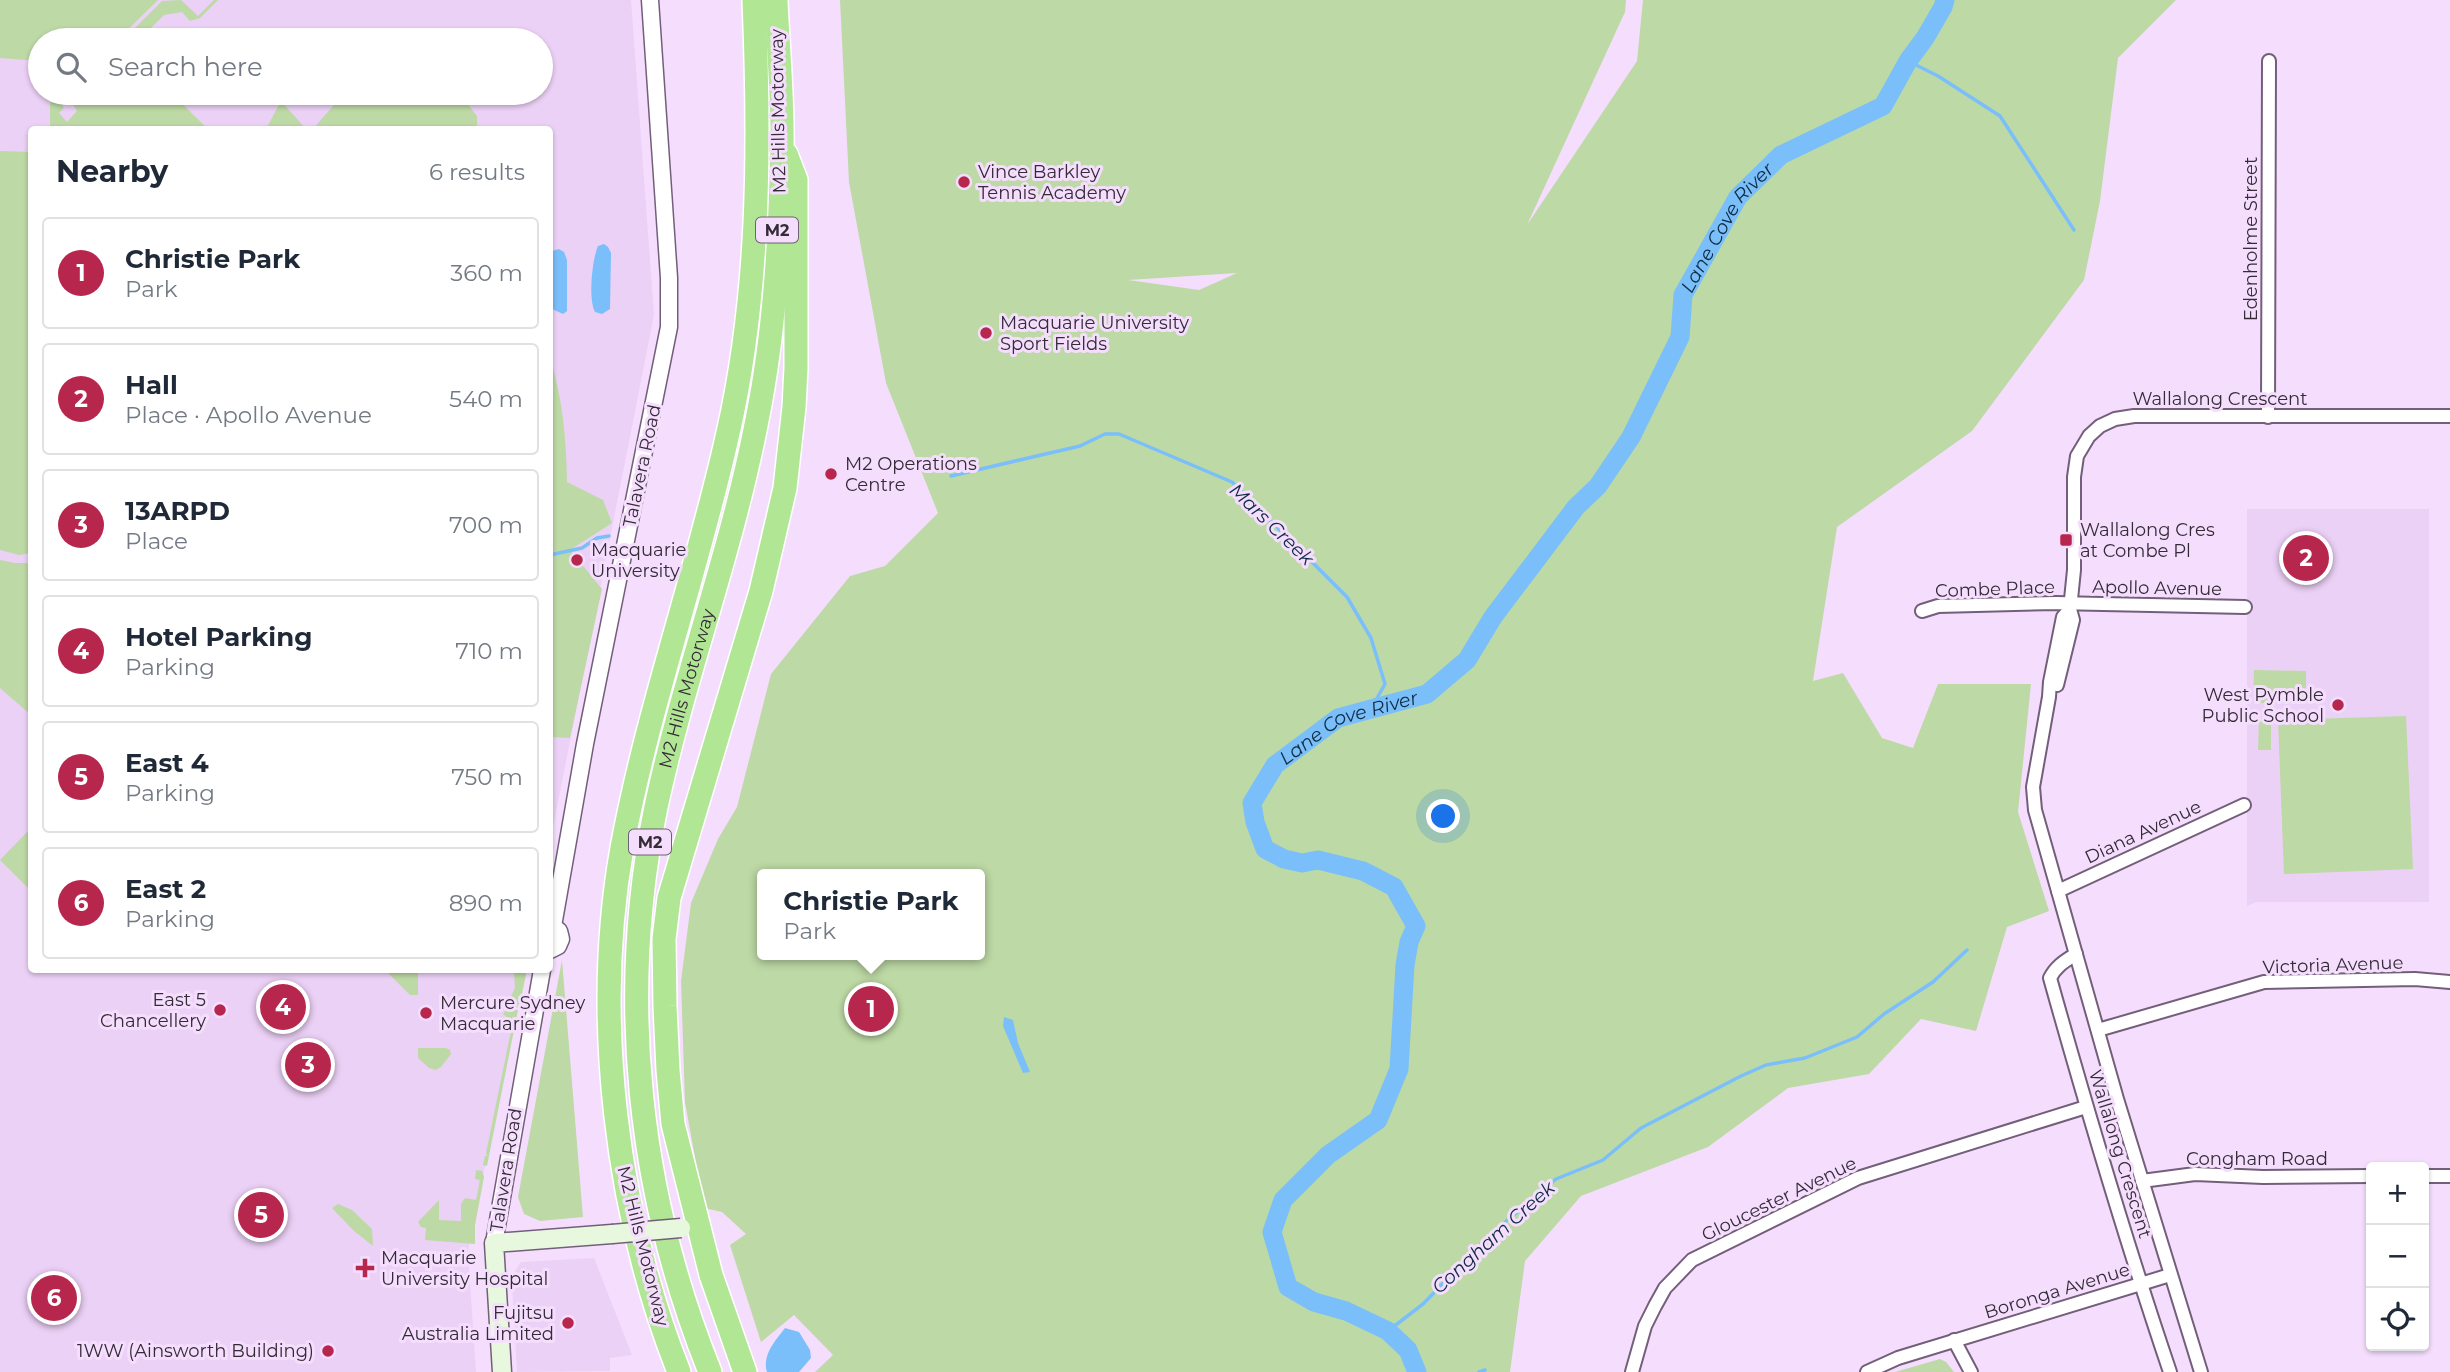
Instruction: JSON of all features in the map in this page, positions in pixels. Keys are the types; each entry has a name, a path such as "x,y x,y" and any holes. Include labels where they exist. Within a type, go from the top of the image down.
{"highway":[{"name":"M2 Hills Motorway","path":"679,1372 648,1282 632,1217 613,1091 610,972 613,907 622,847 661,685 729,432 752,255 758,92 754,0"},
{"name":"M2 Hills Motorway","path":"710,1372 695,1336 664,1232 644,1122 637,1049 640,918 648,853 668,756 722,568 758,417 773,302 782,145 776,0"},
{"name":"M2","path":"745,1372 711,1275 690,1227 673,1124 668,1070 664,939 669,898 761,591 785,488 796,368 796,180 782,145"},
{"name":"M2","path":"611,1019 604,1086 614,1188 631,1266 668,1372"}],"main road":[{"path":"494,1243 690,1227"},
{"name":"Talavera Road","path":"494,1243 502,1372"}],"street":[{"name":"Talavera Road","path":"553,915 585,744 665,354 668,327 669,278 650,0"},
{"name":"Edenholme Street","path":"2268,417 2269,61"},
{"name":"Wallalong Crescent","path":"2201,1372 2057,891 2034,800 2037,758 2050,682 2063,617 2070,607 2074,570 2074,466 2082,445 2089,436 2100,426 2124,416 2450,416"},
{"name":"Combe Place","path":"1922,611 1938,606 2056,603 2070,607"},
{"name":"Apollo Avenue","path":"2070,607 2245,607"},
{"name":"Diana Avenue","path":"2057,891 2244,805"},
{"name":"Talavera Road","path":"553,927 559,931 561,939 558,946 553,948"},
{"name":"Wallalong Crescent","path":"2076,954 2062,962 2050,978 2086,1107 2170,1372"},
{"name":"Talavera Road","path":"494,1243 541,973"},
{"name":"Victoria Avenue","path":"2098,1030 2264,982 2415,979 2450,982"},
{"name":"Gloucester Avenue","path":"1632,1372 1645,1326 1655,1306 1665,1288 1692,1261 1858,1178 2086,1107"},
{"name":"Congham Road","path":"2143,1181 2195,1174 2366,1176"},
{"path":"2429,1176 2450,1176"},
{"name":"Boronga Avenue","path":"1867,1372 1898,1358 1954,1340 2170,1275"},
{"path":"1954,1340 1971,1372"}],"shaded area":[{"name":"Macquarie University","path":"0,0 631,0 654,315 553,828 553,126 28,126 28,973 523,973 468,1252 476,1372 0,1372"},
{"name":"West Pymble Public School","path":"2247,509 2429,509 2429,902 2257,902 2247,906"},
{"path":"594,1258 632,1355 610,1358 610,1371 517,1372 512,1284 515,1271 521,1262"}],"green space":[{"path":"0,0 158,0 129,28 28,28 28,60 0,58"},
{"path":"181,0 198,16 214,0 218,0 200,18 190,21 182,12 164,15 151,28 135,28 162,1"},
{"path":"840,0 1626,0 1625,12 1527,225 1637,61 1643,0 2176,0 2118,58 2100,201 2084,280 1972,431 1837,527 1813,681 1843,673 1882,738 1913,748 1938,684 2031,684 2018,812 2049,911 2007,927 1976,1031 1921,1019 1869,1074 1788,1088 1708,1147 1581,1196 1525,1261 1510,1372 815,1372 833,1355 794,1315 761,1342 730,1245 746,1234 722,1212 704,1208 685,1102 681,981 691,903 718,839 737,807 771,674 850,576 885,566 938,513 886,383 849,182","holes":["1237,273 1199,290 1128,280"]},
{"path":"50,105 62,105 64,108 59,113 67,122 77,111 73,105 183,105 205,126 50,126"},
{"path":"279,105 285,105 303,126 268,126"},
{"path":"334,105 468,105 477,116 477,126 316,126"},
{"path":"0,151 28,152 28,554 19,555 0,550"},
{"path":"553,370 563,419 567,482 603,500 612,523 570,550 602,589 570,738 553,737"},
{"path":"0,560 28,563 28,712 0,688"},
{"path":"2254,670 2306,671 2306,703 2253,703"},
{"path":"2406,716 2413,869 2284,874 2278,720"},
{"path":"2259,719 2271,719 2271,750 2258,750"},
{"path":"28,831 28,888 0,860"},
{"path":"562,960 583,1217 540,1221 524,1214 518,1197"},
{"path":"388,973 418,973 418,995 410,995"},
{"path":"514,973 526,973 519,1008 506,1006 515,988"},
{"path":"507,1009 518,1010 487,1166 483,1165 512,1026 503,1014"},
{"path":"418,1048 446,1048 451,1054 436,1070 429,1068 418,1058"},
{"path":"476,1170 482,1171 484,1177 475,1225 475,1244 425,1240 426,1228 421,1227 418,1222 439,1200 439,1220 461,1221 461,1204 465,1198 476,1200 480,1180 475,1179"},
{"path":"338,1204 352,1210 372,1229 373,1246 332,1208"},
{"path":"1940,1359 1954,1372 1895,1372"}],"water":[{"path":"604,244 611,253 610,309 602,314 595,312 591,289 596,252 598,246"},
{"path":"559,249 564,252 567,260 567,311 563,314 553,309 553,251"},
{"path":"1004,1017 1013,1020 1018,1043 1030,1072 1023,1073 1003,1026"},
{"path":"785,1328 799,1332 810,1350 811,1358 799,1372 767,1372 768,1354"}],"waterway":[{"name":"Lane Cove River","path":"1417,1372 1408,1350 1388,1331 1346,1311 1314,1302 1288,1287 1272,1232 1283,1200 1328,1155 1378,1120 1399,1069 1405,965 1409,942 1416,926 1394,887 1363,871 1318,860 1302,863 1284,859 1265,849 1255,822 1252,803 1275,765 1338,718 1427,694 1467,660 1493,617 1576,507 1598,486 1631,437 1680,337 1683,295 1738,197 1781,155 1883,106 1945,0"},
{"path":"1908,61 1938,76 2000,116 2074,230"},
{"name":"Mars Creek","path":"951,476 1080,446 1105,434 1119,434 1232,482 1347,597 1371,638 1385,684 1371,709"},
{"name":"Mars Creek","path":"553,554 582,548 597,538 609,536"},
{"name":"Congham Creek","path":"1388,1331 1423,1304 1490,1235 1556,1179 1603,1160 1641,1128 1741,1076 1766,1065 1805,1058 1857,1037 1884,1014 1933,982 1967,950"},
{"path":"1479,1372 1485,1370"}],"place":[{"name":"Vince Barkley Tennis Academy","path":"964,182"},
{"name":"Macquarie University Sport Fields","path":"986,333"},
{"name":"M2 Operations Centre","path":"831,474"},
{"name":"Wallalong Cres at Combe Pl","path":"2066,540"},
{"name":"Hall","path":"2306,558"},
{"name":"Macquarie University","path":"577,560"},
{"name":"West Pymble Public School","path":"2338,705"},
{"name":"Hotel Parking","path":"283,1007"},
{"name":"Christie Park","path":"871,1009"},
{"name":"East 5 Chancellery","path":"220,1010"},
{"name":"Mercure Sydney Macquarie","path":"426,1013"},
{"name":"13ARPD","path":"308,1065"},
{"name":"East 4","path":"261,1215"},
{"name":"Macquarie University Hospital","path":"365,1268"},
{"name":"East 2","path":"54,1298"},
{"name":"Fujitsu Australia Limited","path":"568,1323"},
{"name":"1WW (Ainsworth Building)","path":"328,1351"}]}
